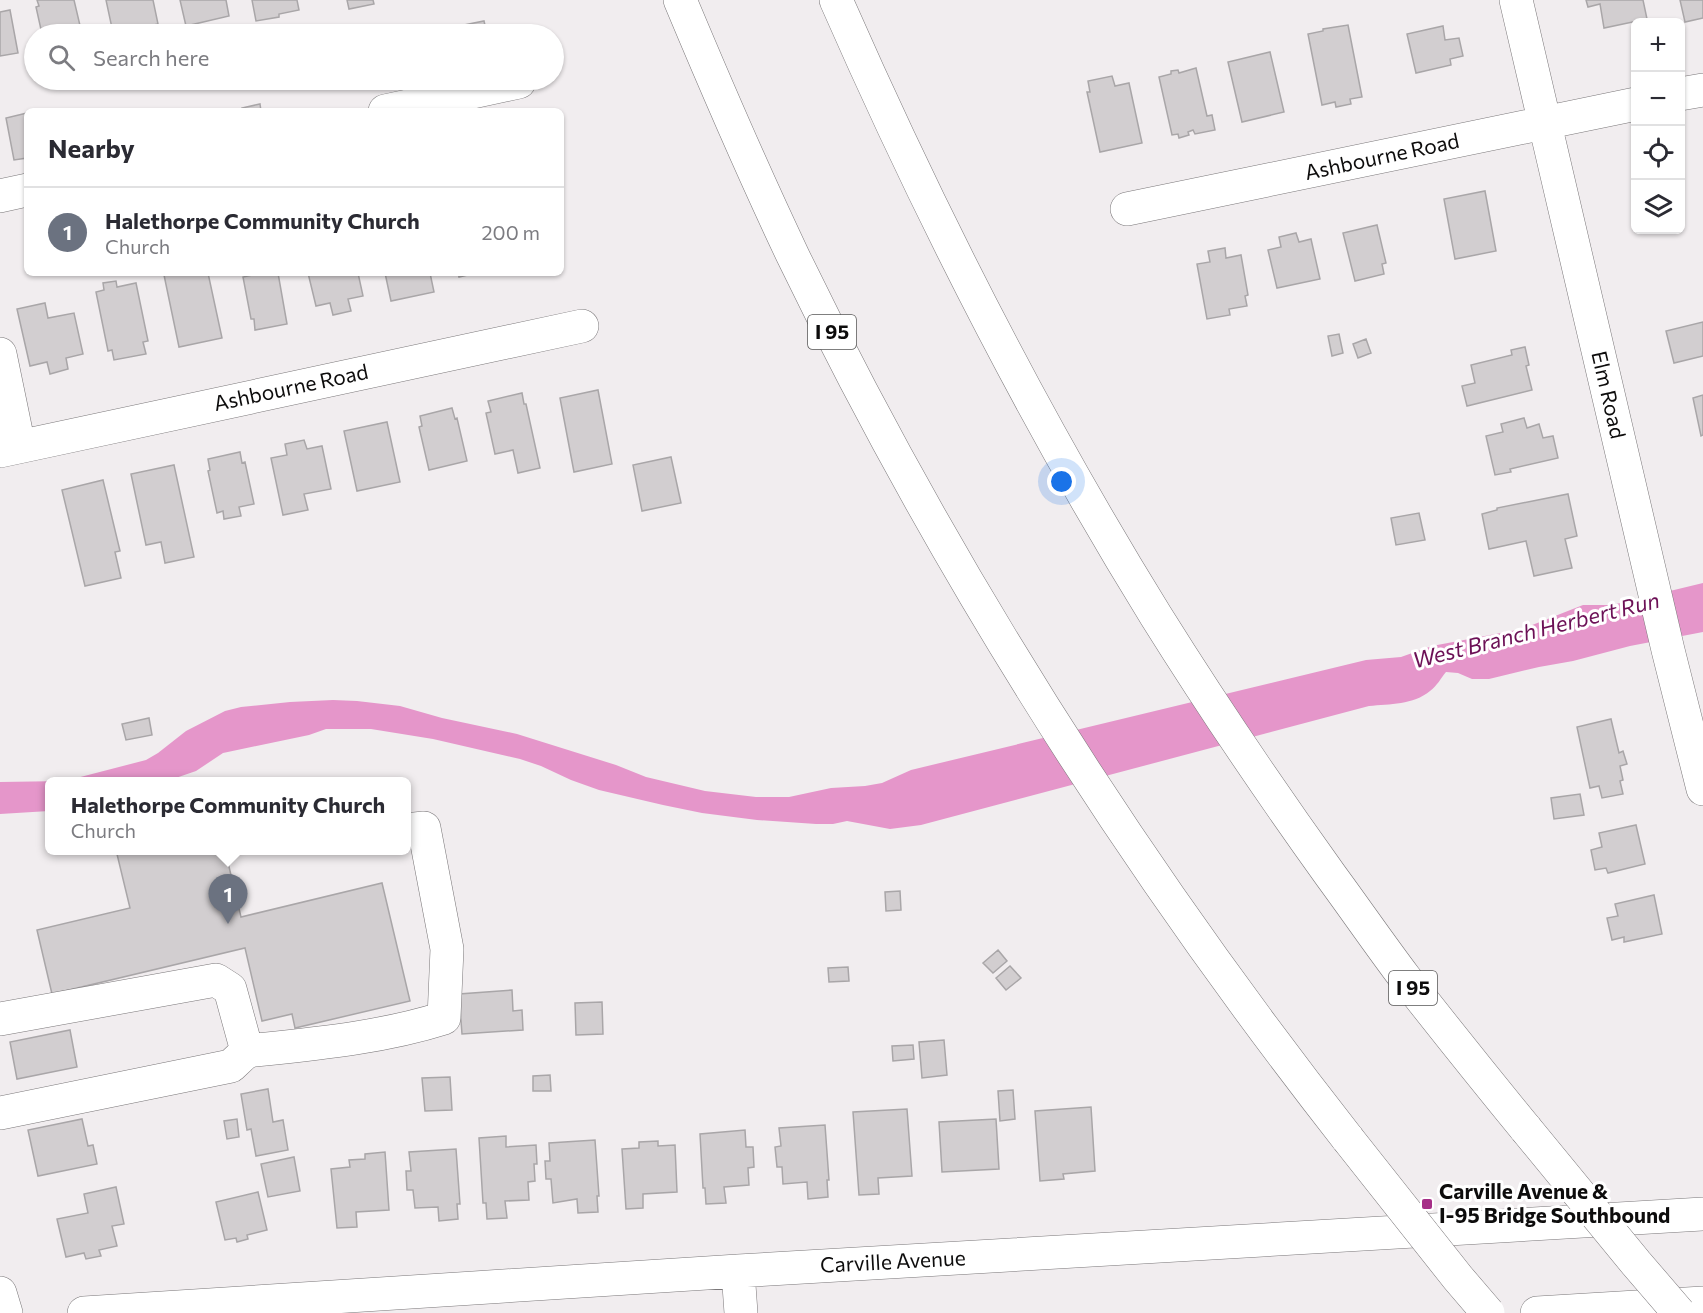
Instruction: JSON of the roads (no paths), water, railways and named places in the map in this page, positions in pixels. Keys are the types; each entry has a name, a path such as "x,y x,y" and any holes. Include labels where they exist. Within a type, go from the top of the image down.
{"main road":[{"name":"I 95","path":"680,0 752,167 799,267 887,440 1009,651 1101,798 1221,972 1348,1139 1488,1313"},
{"name":"I 95","path":"836,0 893,127 978,299 1067,466 1156,616 1252,763 1403,976 1679,1313"},
{"name":"Elm Road","path":"1516,0 1668,650 1703,789"},
{"path":"398,108 479,90"},
{"path":"1685,93 1703,90"},
{"name":"Ashbourne Road","path":"1127,209 1631,105"},
{"path":"0,195 24,191"},
{"name":"Ashbourne Road","path":"9,448 582,326"},
{"path":"0,354 9,448"},
{"path":"0,1113 231,1066 247,1051 321,1043 414,1028 444,1017 447,949 424,828 411,829"},
{"path":"0,1019 216,980 230,989 247,1051"},
{"name":"Carville Avenue","path":"84,1313 210,1309 738,1271 1703,1215"},
{"path":"738,1271 741,1313"},
{"path":"0,1293 6,1313"},
{"path":"1537,1313 1703,1303"}],"water":[{"name":"West Branch Herbert Run","path":"1703,583 1703,632 1630,646 1489,679 1472,679 1458,673 1446,672 1430,691 1409,701 1369,706 921,825 890,829 847,821 816,824 702,813 599,790 520,759 433,739 371,729 326,729 309,735 223,753 196,771 179,777 80,777 146,760 186,731 225,711 290,702 333,700 400,706 442,718 517,734 616,765 646,777 705,791 756,797 789,797 831,788 882,783 911,770 1366,660 1401,657 1432,646 1522,629 1583,605 1612,605"},
{"path":"45,781 45,811 0,814 0,782"}],"place":[{"name":"Halethorpe Community Church","path":"228,924"},
{"name":"Carville Avenue & I-95 Bridge Southbound","path":"1427,1204"}]}
